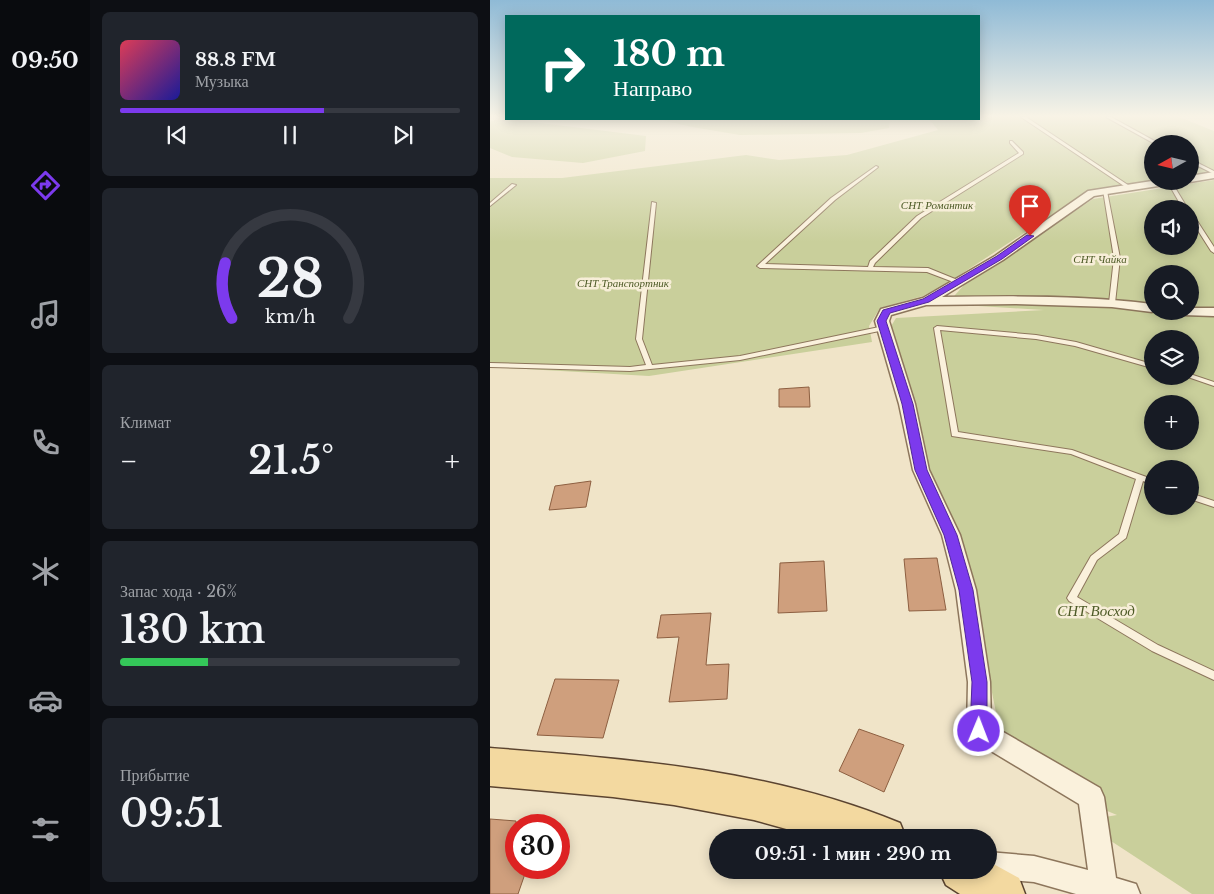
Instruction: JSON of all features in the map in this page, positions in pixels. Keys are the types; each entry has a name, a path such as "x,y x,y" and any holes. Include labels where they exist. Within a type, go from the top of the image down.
{"main road":[{"path":"490,767 643,780 735,795 820,816 859,829"},
{"path":"977,879 1003,894"}],"street":[{"path":"1199,177 1214,174"},
{"path":"926,301 1000,258 1091,193 1144,185"},
{"path":"997,866 1034,870 1115,891 1092,797 979,731 979,682 966,590 951,535 921,470 907,404 882,321 886,312 926,301 1112,302 1144,307"},
{"path":"1199,313 1214,312"},
{"path":"958,879 969,894"}],"lane":[{"path":"870,269 872,262 919,217 1013,159"},
{"path":"1086,159 1129,187"},
{"path":"1199,165 1214,174"},
{"path":"876,167 833,199 760,266 928,270 958,282"},
{"path":"490,206 514,185"},
{"path":"1105,191 1117,258 1112,302"},
{"path":"650,367 639,339 654,202"},
{"path":"1199,228 1214,251"},
{"path":"490,365 630,369 740,358 884,328"},
{"path":"1144,364 1076,344 1036,337 937,328 955,434 1072,452 1144,479"},
{"path":"1199,379 1214,384"},
{"path":"1140,477 1124,536 1094,558 1072,598 1155,648 1214,676"},
{"path":"1199,499 1214,504"}],"green space":[{"path":"532,159 605,159 583,163"},
{"path":"716,159 1144,159 1144,182 1088,191 946,284 923,296 880,308 869,326 872,342 649,376 490,367 490,178 562,178"},
{"path":"1199,159 1214,159 1214,173 1199,175"},
{"name":"СНТ Восход","path":"1214,180 1214,894 1192,894 1111,841 1105,817 1117,815 1083,801 1004,753 966,561 924,459 890,328 896,318 1044,310 947,304 964,285 1093,199 1150,190 1199,190 1199,182"}],"building":[{"path":"809,387 810,407 779,407 779,389"},
{"path":"591,481 586,507 549,510 555,486"},
{"path":"937,558 946,610 909,611 904,559"},
{"path":"824,561 827,611 778,613 780,563"},
{"path":"711,613 706,665 729,664 727,699 669,702 679,637 657,638 661,615"},
{"path":"555,679 619,680 603,738 537,735"},
{"path":"859,729 904,745 884,792 839,771"},
{"path":"490,819 505,820 505,879 523,879 518,894 490,894"}],"route":[{"path":"979,731 979,682 966,590 951,535 921,470 907,404 882,321 886,312 926,301 1000,258 1030,236"}],"park label":[{"name":"СНТ Романтик","path":"937,205"},
{"name":"СНТ Чайка","path":"1100,259"},
{"name":"СНТ Транспортник","path":"623,283"}]}
